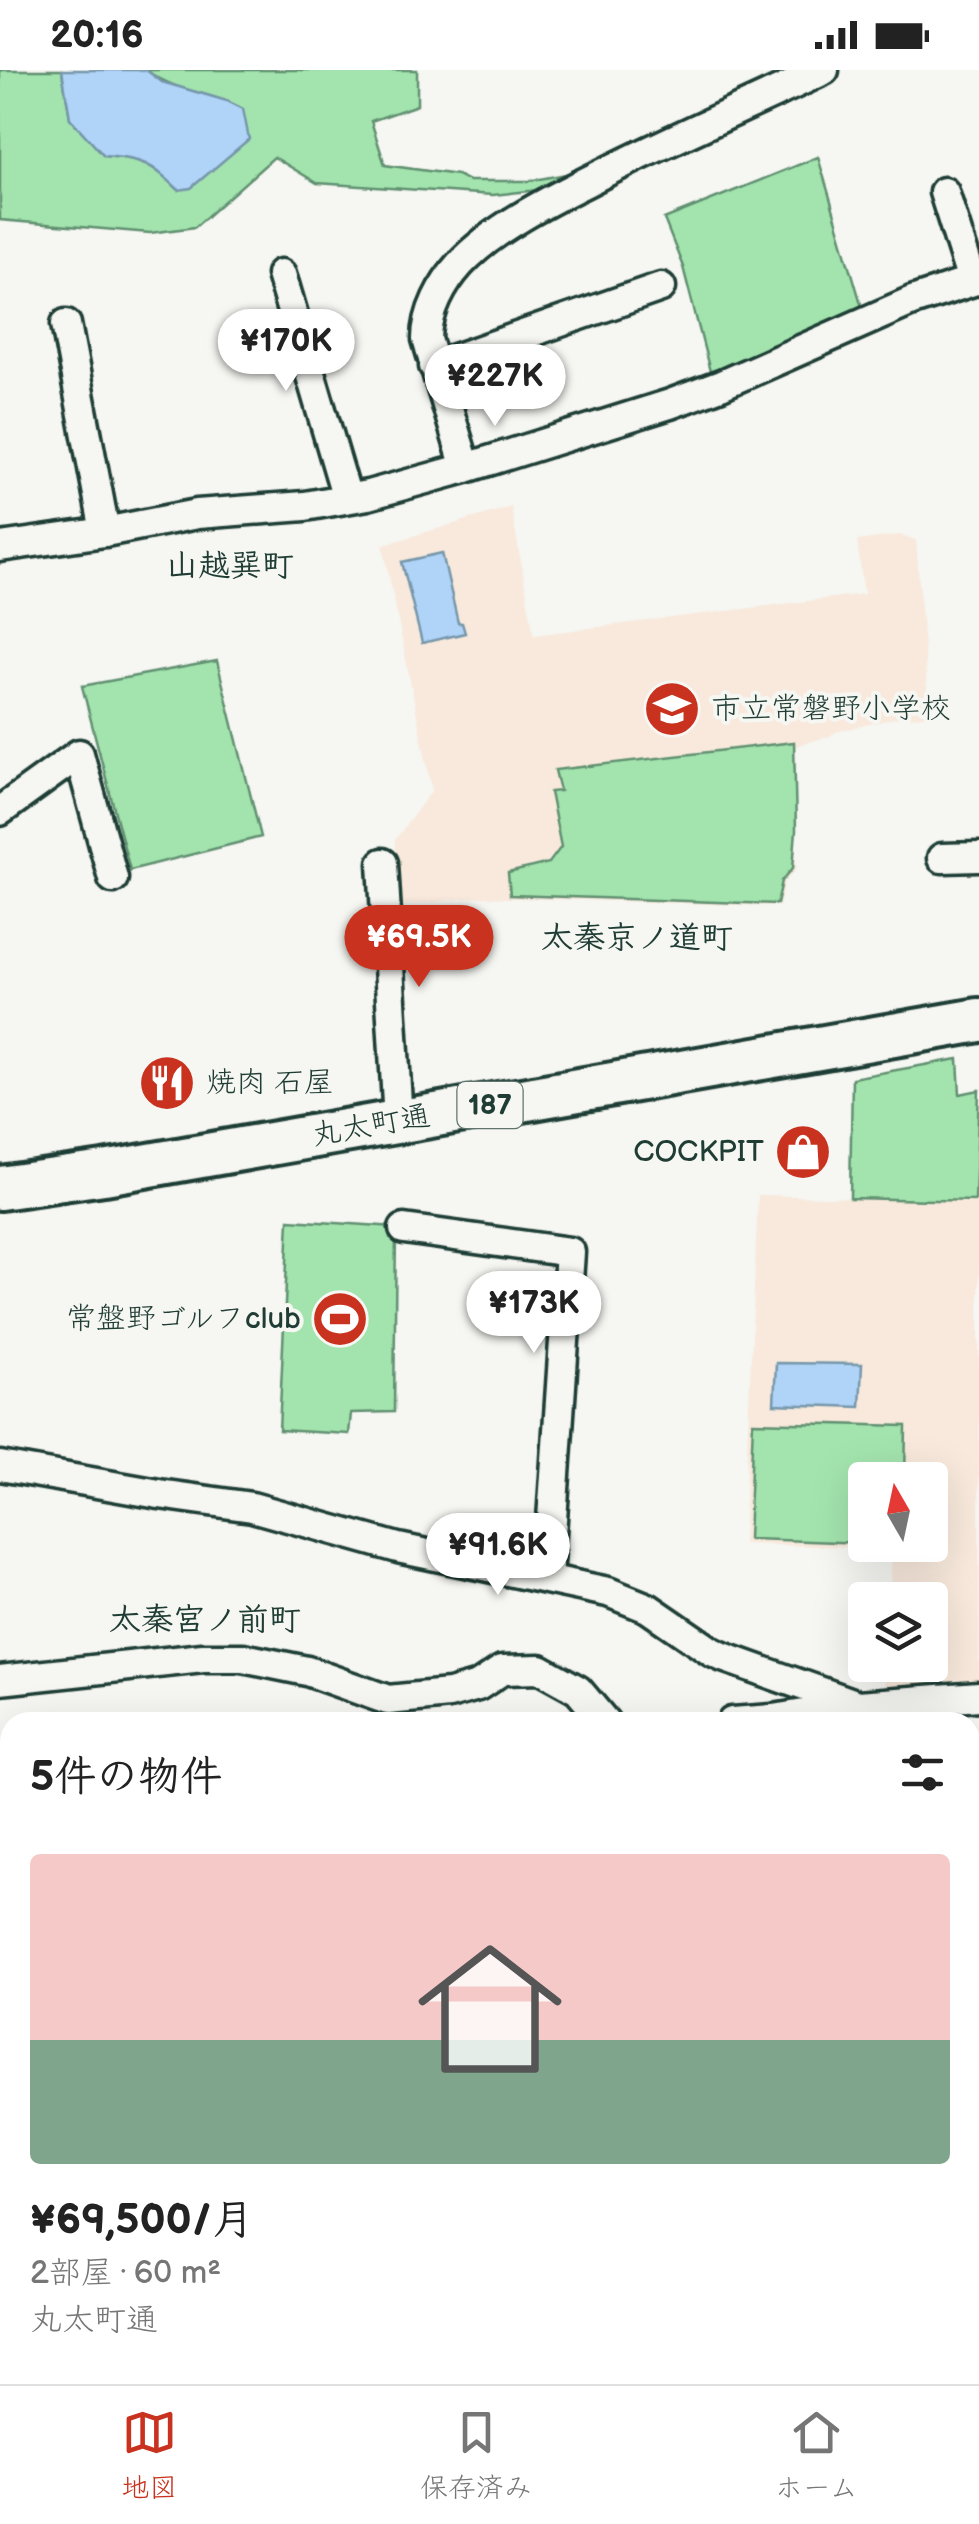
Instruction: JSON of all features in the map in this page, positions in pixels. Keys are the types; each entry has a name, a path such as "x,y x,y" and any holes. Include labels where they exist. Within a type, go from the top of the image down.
{"main road":[{"name":"丸太町通","path":"0,1188 979,1020"}],"street":[{"path":"466,468 427,339 430,313 461,262 543,204 824,70"},
{"path":"0,547 197,514 346,498 466,468 721,385 912,301 975,280 944,192"},
{"path":"281,274 346,498"},
{"path":"434,366 661,287"},
{"path":"66,324 105,532"},
{"path":"0,811 79,754 113,878"},
{"path":"942,858 979,857"},
{"path":"382,863 398,1121"},
{"path":"404,1229 570,1252 548,1579"},
{"path":"0,1466 252,1507 398,1548 624,1598 648,1608 712,1652 858,1705"},
{"path":"0,1680 202,1658 243,1658 308,1671 388,1700 448,1694 478,1686 502,1670 540,1670 578,1690 597,1712"},
{"path":"770,1674 772,1712"},
{"path":"821,1712 858,1705 979,1696"}],"shaded area":[{"name":"市立常磐野小学校","path":"511,507 534,635 864,594 857,541 900,535 916,540 927,716 899,717 796,746 796,870 785,881 779,906 479,897 398,906 395,840 432,790 383,545"},
{"path":"979,1112 979,1688 885,1694 885,1682 948,1682 948,1582 891,1582 891,1562 948,1562 948,1462 848,1462 848,1547 743,1544 758,1195 974,1201"}],"green space":[{"path":"0,70 62,70 70,118 104,156 146,164 179,190 243,109 169,83 146,70 417,70 417,105 371,121 385,165 457,175 469,181 529,181 582,171 547,189 493,195 317,183 274,157 195,227 150,233 0,220"},
{"path":"818,157 864,314 713,383 683,267 664,219"},
{"path":"217,661 261,837 130,870 82,686"},
{"path":"794,742 793,868 782,881 777,904 510,895 508,873 549,863 561,847 550,792 560,791 555,770"},
{"path":"958,1059 960,1094 979,1090 975,1201 850,1198 852,1078"},
{"name":"常盤野ゴルフclub","path":"289,1220 396,1227 394,1412 351,1413 349,1434 279,1430"},
{"path":"753,1422 906,1426 905,1462 848,1462 848,1542 748,1539"}],"water":[{"path":"62,70 146,70 162,82 243,109 249,139 191,188 179,190 146,164 104,156 70,118"},
{"path":"442,553 458,623 462,623 465,633 422,643 402,562"},
{"path":"776,1363 862,1364 860,1407 774,1404"}],"place":[{"name":"市立常磐野小学校","path":"672,709"},
{"name":"焼肉 石屋","path":"167,1083"},
{"name":"COCKPIT","path":"803,1152"},
{"name":"常盤野ゴルフclub","path":"340,1319"}],"district":[{"name":"山越巽町","path":"230,566"},
{"name":"太秦京ノ道町","path":"637,938"},
{"name":"太秦宮ノ前町","path":"205,1620"}]}
